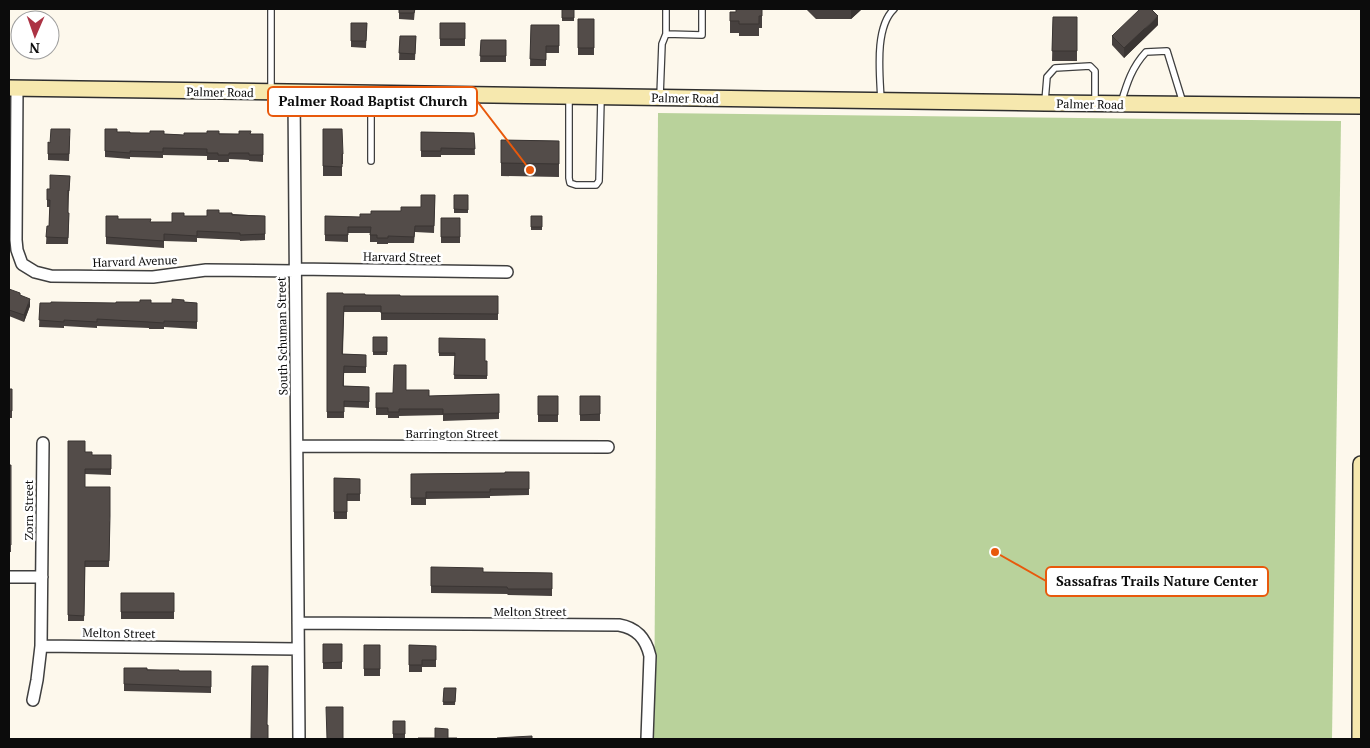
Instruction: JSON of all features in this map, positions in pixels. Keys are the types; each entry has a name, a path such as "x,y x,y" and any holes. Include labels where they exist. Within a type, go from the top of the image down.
{"street":[{"name":"Palmer Road","path":"13,88 1096,104 1361,106"},
{"name":"Harvard Avenue","path":"13,88 17,250 22,264 28,268 51,276 153,277 206,270 295,270"},
{"name":"South Schuman Street","path":"294,92 298,648"},
{"name":"Harvard Street","path":"295,270 507,272"},
{"name":"Zorn Street","path":"42,443 42,577"},
{"name":"Barrington Street","path":"297,446 608,447"},
{"path":"1360,739 1361,464"},
{"path":"9,577 42,577 41,646 33,700"},
{"name":"Melton Street","path":"298,623 619,625 633,629 640,634 648,646 650,656 647,739"},
{"name":"Melton Street","path":"41,646 298,648"},
{"path":"298,648 299,739"}],"lane":[{"path":"271,9 271,92"},
{"path":"660,97 662,44 666,34 666,9"},
{"path":"666,34 702,35 702,9"},
{"path":"881,100 880,56 882,36 888,17 894,9"},
{"path":"1120,104 1128,80 1137,62 1146,52 1168,51 1184,105"},
{"path":"1045,103 1047,77 1055,68 1090,66 1094,71 1096,104"},
{"path":"371,93 371,161"},
{"path":"569,96 569,178 570,183 576,185 596,185 599,181 601,96"}],"green space":[{"path":"658,113 1341,121 1332,739 654,739"}],"building":[{"path":"399,9 415,9 414,13 399,13"},
{"path":"562,9 574,9 574,18 562,18"},
{"path":"736,9 762,9 762,16 759,16 759,24 739,24 739,21 730,21 730,12 736,12"},
{"path":"1140,9 1151,9 1158,16 1124,48 1112,36"},
{"path":"1053,17 1077,17 1077,51 1052,51"},
{"path":"578,19 594,19 594,48 578,48"},
{"path":"351,23 367,23 366,41 351,41"},
{"path":"440,23 465,23 465,39 440,39"},
{"path":"531,25 559,25 559,46 546,46 546,60 530,59"},
{"path":"400,36 416,36 415,54 399,53"},
{"path":"481,40 506,40 506,56 480,56"},
{"path":"51,129 70,129 69,154 48,154"},
{"path":"105,129 117,129 117,132 130,133 164,131 164,134 184,135 184,133 207,133 207,131 219,131 219,134 239,134 239,131 251,131 250,134 263,134 263,155 229,153 229,155 218,155 218,153 207,153 207,149 163,148 163,152 130,151 130,153 105,151"},
{"path":"323,129 342,129 342,167 323,166"},
{"path":"421,132 474,133 475,149 441,148 441,151 421,151"},
{"path":"501,140 559,141 559,164 501,163"},
{"path":"50,175 70,176 68,190 68,238 46,237 47,226 49,226 50,200 47,200 47,189 50,189"},
{"path":"421,195 435,195 434,226 415,226 414,237 388,236 388,238 377,238 377,235 370,235 371,227 348,227 348,235 325,235 325,216 360,217 360,214 371,214 371,211 401,211 401,207 421,207"},
{"path":"454,195 468,195 468,210 454,209"},
{"path":"207,210 219,210 219,213 232,213 232,215 265,216 265,234 240,235 240,233 197,231 197,236 164,234 164,241 106,237 106,216 118,216 118,219 151,219 150,222 172,222 172,213 184,213 184,216 207,216"},
{"path":"531,216 542,216 542,227 531,227"},
{"path":"441,218 460,218 460,237 441,237"},
{"path":"9,289 30,299 24,315 9,310"},
{"path":"327,293 400,296 498,296 498,314 381,313 381,306 344,306 342,354 366,355 366,367 344,366 343,386 369,387 369,402 344,401 344,412 327,412"},
{"path":"172,299 197,303 197,322 164,321 164,323 97,319 97,322 39,320 40,303 116,303 151,300 151,303 172,303"},
{"path":"373,337 387,337 387,352 373,352"},
{"path":"439,338 485,339 487,376 454,375 455,353 439,353"},
{"path":"394,365 406,365 406,390 429,390 429,396 499,394 499,413 443,414 443,409 399,409 399,412 388,412 388,408 376,408 376,393 393,393"},
{"path":"9,389 12,389 12,411 9,411"},
{"path":"538,396 558,396 558,415 538,415"},
{"path":"580,396 600,396 600,414 580,415"},
{"path":"68,441 85,441 85,452 92,452 92,455 111,455 111,469 85,469 85,487 110,487 110,516 109,561 85,561 84,616 68,615"},
{"path":"9,465 11,465 11,545 9,545"},
{"path":"529,472 529,489 490,489 490,492 426,492 426,498 411,498 411,474"},
{"path":"334,478 360,479 360,494 347,494 347,512 334,512"},
{"path":"431,567 483,568 483,572 552,573 552,589 431,586"},
{"path":"121,593 174,593 174,612 121,612"},
{"path":"323,644 342,644 342,662 323,663"},
{"path":"364,645 380,645 380,669 364,669"},
{"path":"409,645 436,646 436,660 422,660 422,665 409,665"},
{"path":"252,666 268,666 268,739 251,739"},
{"path":"124,668 211,671 211,687 124,684"},
{"path":"444,688 456,688 455,702 443,702"},
{"path":"326,707 343,707 343,739 327,739"},
{"path":"393,721 405,721 405,734 393,734"},
{"path":"435,728 448,729 448,738 457,739 418,739 435,738"},
{"path":"532,736 532,739 497,739 497,738"}],"place":[{"name":"Palmer Road Baptist Church","path":"530,170"},
{"name":"Sassafras Trails Nature Center","path":"995,552"}]}
